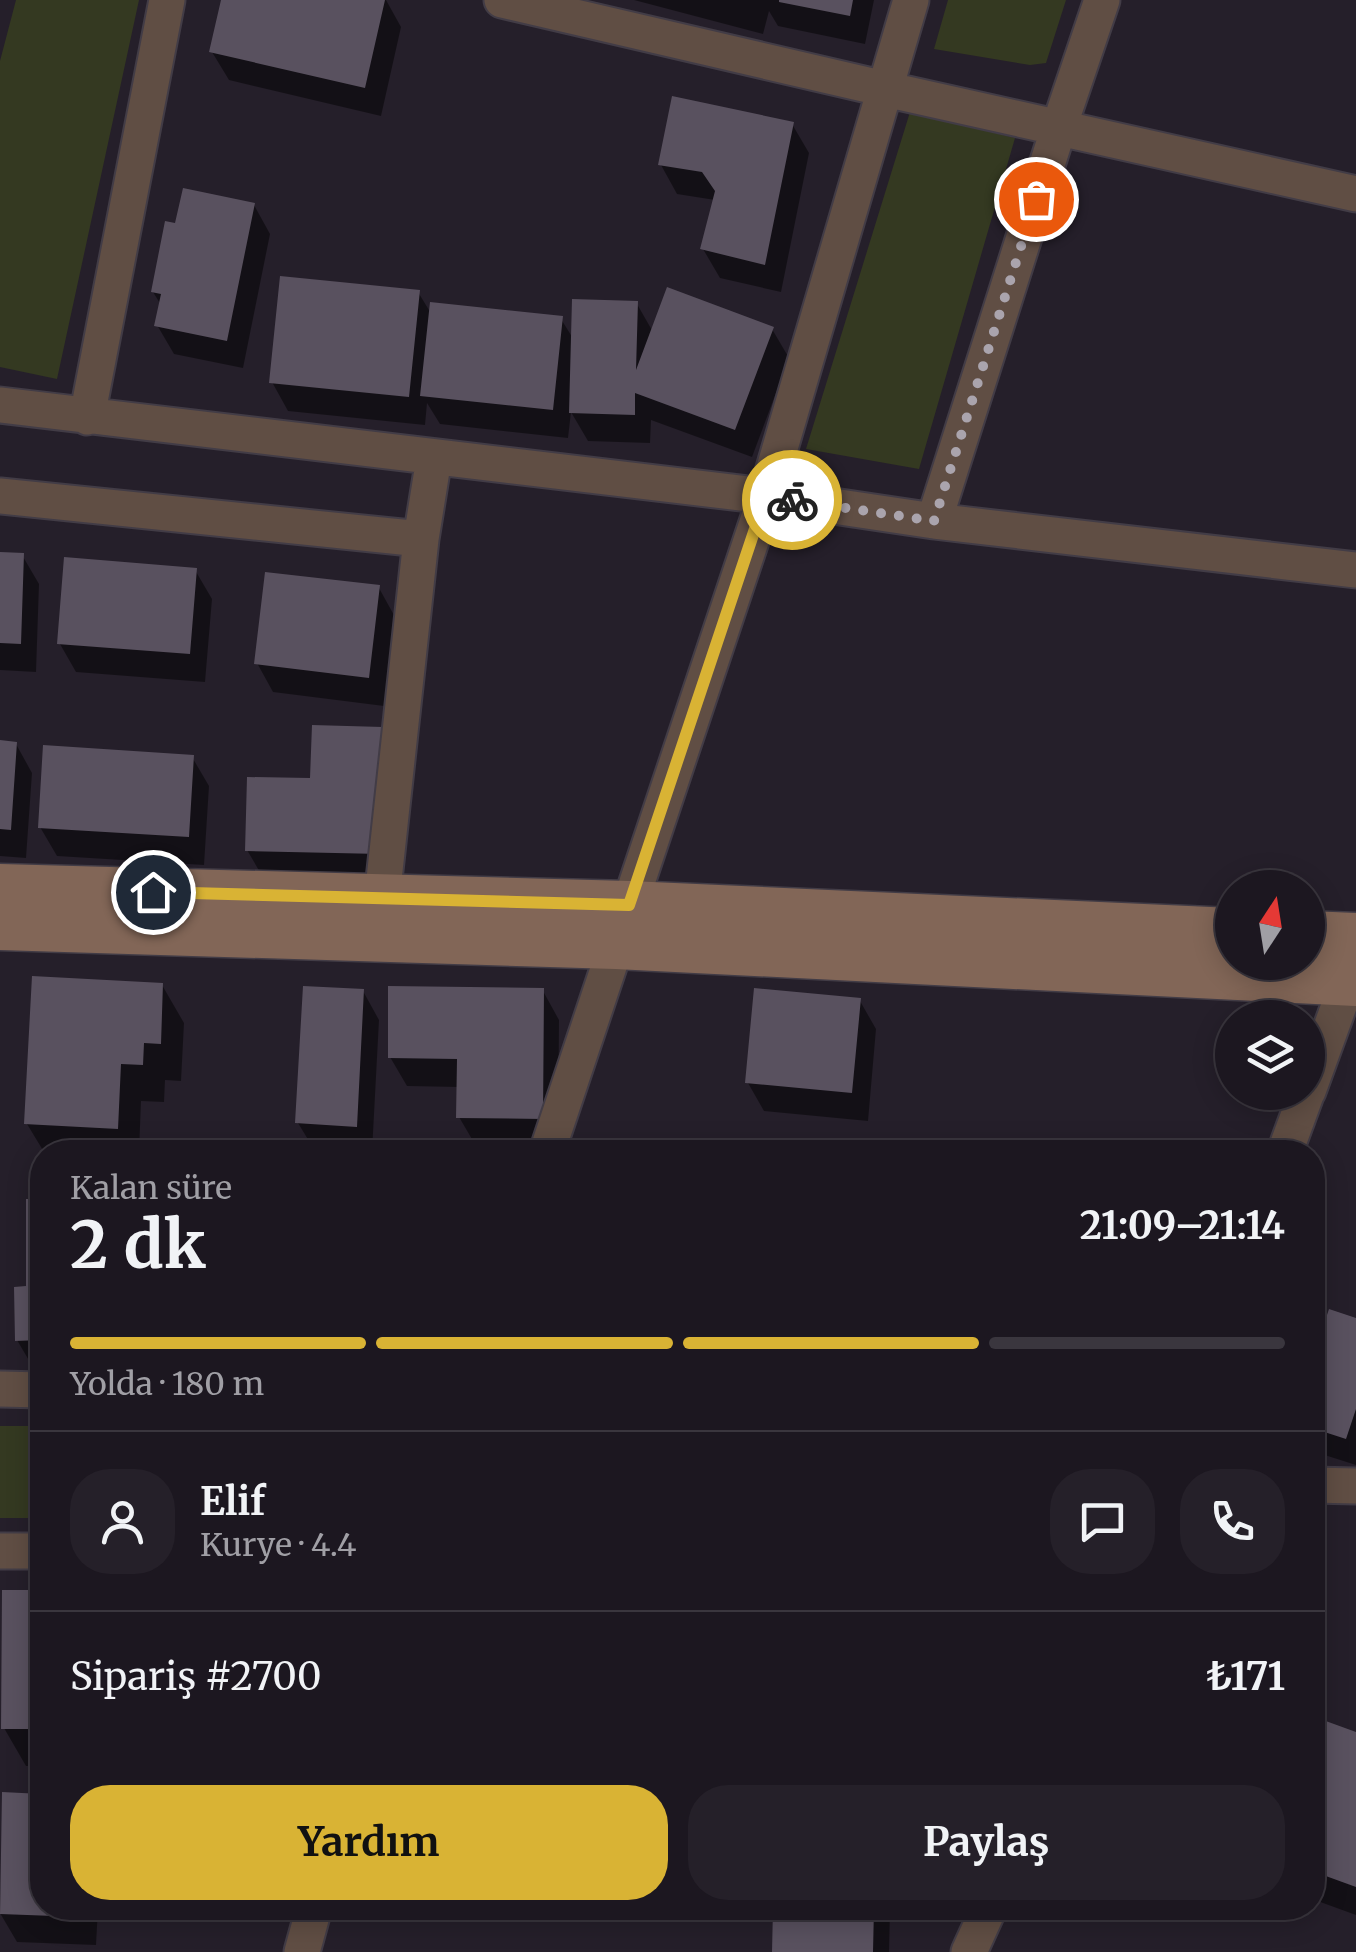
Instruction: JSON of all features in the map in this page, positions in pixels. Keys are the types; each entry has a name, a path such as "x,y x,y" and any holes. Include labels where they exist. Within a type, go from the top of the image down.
{"street":[{"path":"88,418 168,0"},
{"path":"502,0 1356,194"},
{"path":"551,1140 766,496 910,0"},
{"path":"934,521 1102,0"},
{"path":"0,405 1356,570"},
{"path":"382,898 421,538 434,458"},
{"path":"0,496 421,538"},
{"path":"0,888 382,898 623,925 1354,964"},
{"path":"0,926 623,925 1215,932"},
{"path":"1325,946 1354,964"},
{"path":"1325,1043 1354,964"},
{"path":"1289,1140 1300,1110"},
{"path":"0,1390 30,1390"},
{"path":"1325,1485 1356,1486"},
{"path":"0,1551 30,1551"},
{"path":"302,1952 311,1920"},
{"path":"970,1952 984,1920"}],"green space":[{"path":"16,0 139,0 57,379 0,367 0,61"},
{"path":"948,0 1066,0 1046,63 1030,65 934,49"},
{"path":"910,112 1015,138 919,469 806,449"},
{"path":"0,1426 30,1426 30,1518 0,1518"}],"building":[{"path":"221,0 385,0 365,88 209,52"},
{"path":"779,0 853,0 850,16"},
{"path":"672,96 794,122 765,265 700,249 715,191 702,172 658,165"},
{"path":"183,188 255,203 227,341 154,326 161,294 151,292 165,221 175,223"},
{"path":"280,276 420,290 409,397 269,383"},
{"path":"667,287 774,327 735,430 635,393 635,415 569,413 572,299 638,301 636,370"},
{"path":"430,302 563,316 553,410 420,396"},
{"path":"0,552 24,553 21,644 0,643"},
{"path":"64,557 197,568 190,654 57,644"},
{"path":"265,572 380,585 369,678 254,664"},
{"path":"312,725 383,727 381,854 245,851 247,777 310,778"},
{"path":"0,740 17,742 11,830 0,829"},
{"path":"43,745 194,755 189,837 38,828"},
{"path":"32,976 163,983 161,1044 144,1043 143,1065 121,1064 118,1129 24,1124"},
{"path":"303,986 364,989 357,1127 295,1123"},
{"path":"388,986 544,988 543,1119 456,1118 457,1059 388,1058"},
{"path":"754,988 861,998 852,1093 745,1083"},
{"path":"26,1199 30,1199 30,1340 15,1341 14,1287 26,1286"},
{"path":"1329,1309 1356,1318 1356,1409 1346,1439 1325,1432 1325,1321"},
{"path":"2,1590 30,1590 30,1729 1,1729"},
{"path":"1325,1721 1356,1732 1356,1887 1325,1876"},
{"path":"2,1792 30,1793 30,1915 0,1914"},
{"path":"773,1920 874,1920 873,1952 772,1952"}],"way so far":[{"path":"792,500 934,521 1036,199"}],"route":[{"path":"153,892 629,905 766,496 792,500"}]}
